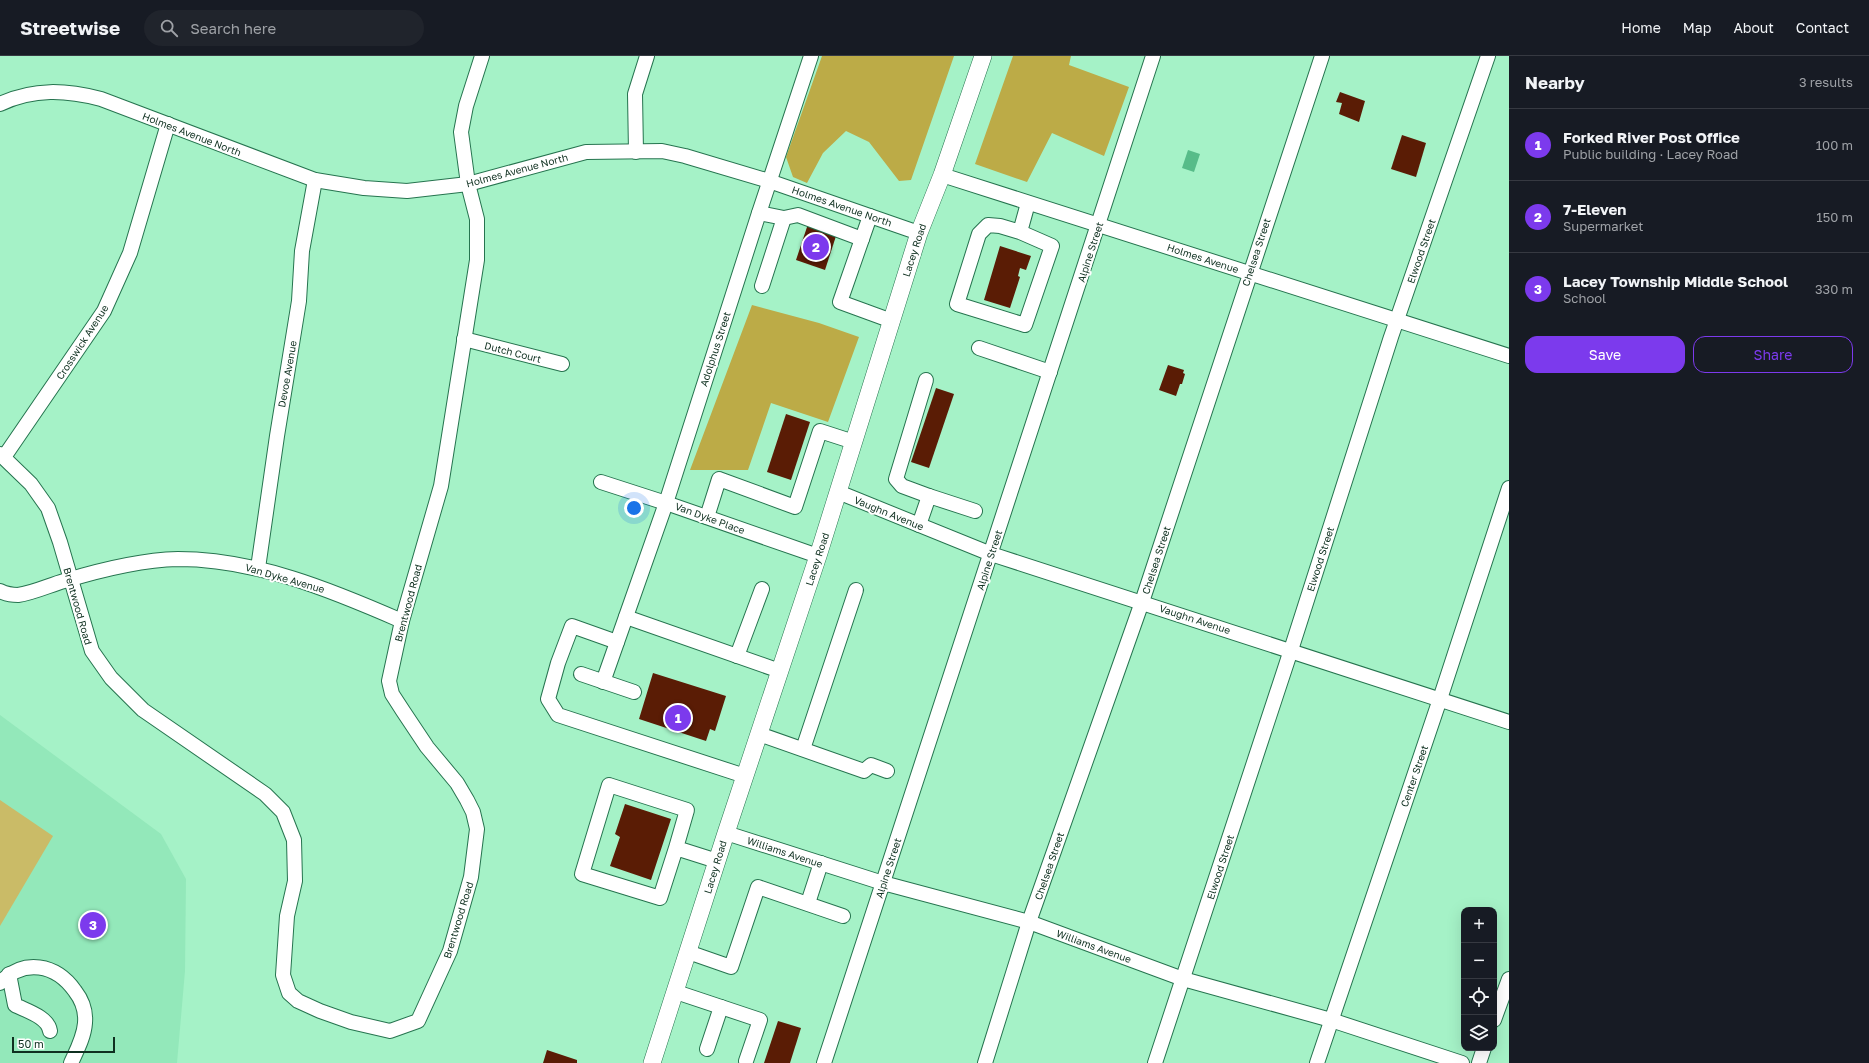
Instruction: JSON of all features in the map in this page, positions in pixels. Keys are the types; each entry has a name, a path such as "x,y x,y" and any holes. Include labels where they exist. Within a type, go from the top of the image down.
{"main road":[{"name":"Lacey Road","path":"652,1063 726,833 818,556 919,233 942,176 983,56"}],"street":[{"name":"Brentwood Road","path":"2,456 31,484 48,508 92,651 111,678 143,710 265,794 283,812 294,840 295,860 295,881 287,916 283,975 289,993 298,1002 320,1011 351,1022 390,1031 418,1021 450,951 470,877 477,830 472,812 457,784 428,748 392,694 388,681 402,621 441,486 477,260 477,219 468,184 461,132 466,106 482,56"},
{"path":"636,152 634,94 647,56"},
{"name":"Adolphus Street","path":"603,682 666,502 758,213 811,56"},
{"name":"Alpine Street","path":"824,1063 1153,56"},
{"name":"Chelsea Street","path":"985,1063 1029,922 1142,602 1322,56"},
{"name":"Elwood Street","path":"1155,1063 1291,650 1397,321 1488,56"},
{"name":"Holmes Avenue North","path":"0,104 11,99 34,94 57,91 79,93 101,99 315,180 364,188 407,191 468,184 586,152 662,151 685,156 769,181 919,233"},
{"name":"Crosswick Avenue","path":"2,456 104,311 130,253 168,124"},
{"name":"Holmes Avenue","path":"942,176 1509,356"},
{"name":"Devoe Avenue","path":"258,568 277,436 298,309 302,251 315,180"},
{"path":"1020,232 1028,203"},
{"path":"758,213 784,218 798,215 862,239"},
{"path":"870,216 840,302 892,321"},
{"path":"762,286 784,218"},
{"path":"988,225 1000,226 1020,232 1052,246 1025,325 957,304 979,234 988,225"},
{"name":"Dutch Court","path":"464,339 562,364"},
{"path":"978,348 1050,372"},
{"path":"926,380 896,479 902,486 975,511"},
{"path":"707,517 719,479 795,507 820,431 854,442"},
{"name":"Van Dyke Place","path":"601,482 666,502 818,556"},
{"name":"Center Street","path":"1317,1063 1440,699 1509,488"},
{"name":"Vaughn Avenue","path":"838,492 991,554 1291,650 1509,722"},
{"path":"919,525 929,496"},
{"name":"Van Dyke Avenue","path":"0,592 18,595 71,579 140,563 177,559 210,561 258,568 341,594 402,621"},
{"path":"737,656 762,589"},
{"path":"803,749 856,590"},
{"path":"626,617 780,671"},
{"path":"617,642 572,626 558,663 548,699 558,715 745,776"},
{"path":"581,674 634,692"},
{"path":"759,734 864,771 871,765 887,771"},
{"path":"609,785 687,810 676,848 660,898 582,874 609,785"},
{"name":"Williams Avenue","path":"726,833 883,883 1029,922 1183,979 1331,1020 1462,1063"},
{"path":"676,848 717,861"},
{"path":"808,903 821,863"},
{"path":"688,952 731,967 758,886 843,916"},
{"path":"50,1032 49,1026 44,1020 16,1005 5,979 25,968 41,968 57,972 70,984 79,997 84,1009 86,1022 83,1034 71,1063"},
{"path":"1496,1015 1509,979"},
{"path":"676,992 760,1020 746,1061"},
{"path":"707,1049 721,1007"},
{"path":"1479,1063 1483,1051"}],"shaded area":[{"path":"822,56 954,56 911,180 899,181 869,142 846,131 823,153 807,183 793,177 786,157"},
{"path":"1013,56 1071,56 1069,65 1129,87 1104,156 1052,133 1027,182 975,164"},
{"path":"1188,150 1200,154 1194,172 1182,168"},
{"path":"752,305 819,323 859,337 828,422 771,403 748,470 690,470"},
{"path":"0,715 161,834 186,879 185,971 177,1063 0,1063"},
{"path":"0,800 53,836 0,926"}],"building":[{"path":"1340,92 1365,101 1359,122 1339,114 1342,103 1336,102"},
{"path":"1402,135 1426,143 1416,177 1391,169"},
{"path":"808,224 837,233 825,270 796,260"},
{"path":"1000,246 1031,256 1026,270 1020,268 1018,276 1020,277 1010,308 984,300"},
{"path":"1168,365 1184,370 1183,373 1185,374 1182,384 1180,384 1176,396 1159,390"},
{"path":"936,388 954,394 929,468 911,462"},
{"path":"786,414 810,422 791,480 767,472"},
{"path":"653,673 726,696 715,731 710,729 706,741 639,719"},
{"path":"625,804 671,819 651,880 610,866 620,837 615,834"},
{"path":"778,1021 801,1028 790,1063 764,1063"},
{"path":"547,1050 577,1060 577,1063 543,1063"}],"place":[{"name":"7-Eleven","path":"816,247"},
{"name":"Forked River Post Office","path":"678,718"},
{"name":"Lacey Township Middle School","path":"93,925"}]}
